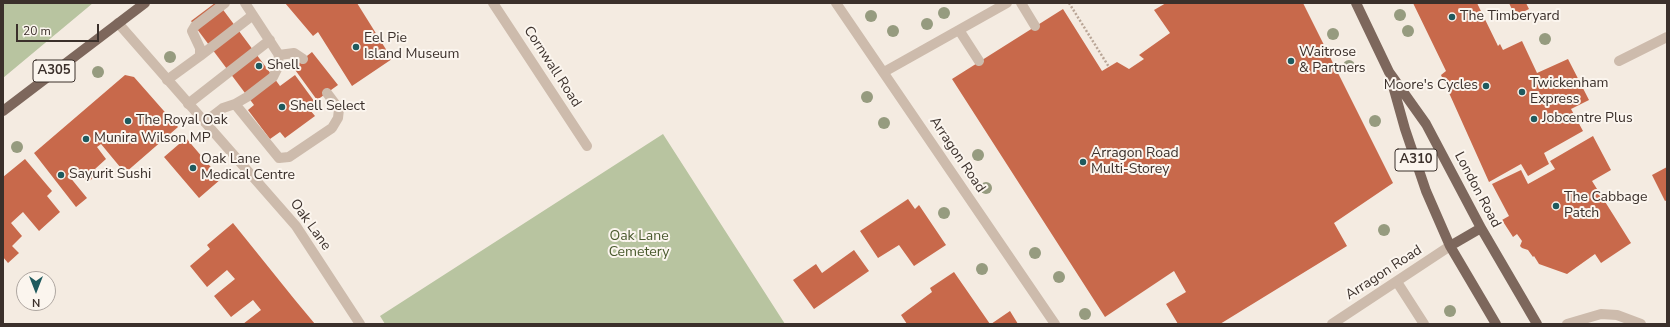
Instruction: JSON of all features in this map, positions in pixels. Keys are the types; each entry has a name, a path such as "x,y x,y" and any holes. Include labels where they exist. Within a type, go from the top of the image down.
{"main road":[{"name":"A305","path":"3,111 145,3"},
{"name":"London Road","path":"1356,3 1389,72 1409,143 1426,191 1450,246 1496,324"},
{"name":"London Road","path":"1389,72 1426,124 1481,228 1537,324"},
{"path":"1450,246 1481,228"}],"street":[{"path":"200,56 200,48 192,31 195,26 225,3"},
{"path":"205,122 223,108 235,104 273,77 277,69 279,55 245,3"},
{"name":"Cornwall Road","path":"493,3 587,146"},
{"name":"Arragon Road","path":"836,3 1055,324"},
{"path":"884,72 1007,3"},
{"path":"1021,3 1035,26"},
{"path":"167,80 253,15"},
{"name":"Oak Lane","path":"118,23 296,226 360,324"},
{"path":"959,30 979,61"},
{"path":"1619,61 1667,37"},
{"path":"188,104 270,40"},
{"path":"279,55 294,53 303,59"},
{"path":"235,104 279,158 289,158 332,128 338,118 339,109 327,93"},
{"name":"Arragon Road","path":"1332,324 1450,246"},
{"path":"1397,282 1424,324"},
{"path":"1567,324 1601,314 1617,315 1641,324"}],"path":[{"path":"1069,3 1109,67"}],"green space":[{"path":"3,3 93,3 3,78"},
{"name":"Oak Lane Cemetery","path":"663,134 785,324 385,324 380,316"}],"building":[{"path":"215,3 218,3 280,86 295,75 317,105 310,110 315,116 285,138 280,132 270,139 248,110 254,105 191,21"},
{"name":"Eel Pie Island Museum","path":"285,3 357,3 392,59 352,86 318,32 313,36"},
{"path":"1166,3 1303,3 1393,183 1334,223 1347,246 1220,324 1178,324 1166,304 1186,292 1174,271 1105,317 952,79 1063,9 1102,71 1117,62 1129,69 1144,59 1139,55 1170,33 1154,10"},
{"path":"1413,3 1477,3 1498,46 1500,44 1503,50 1522,41 1537,73 1568,59 1589,100 1571,109 1583,131 1544,153 1549,164 1528,176 1521,164 1489,182 1441,75 1446,71"},
{"path":"1509,3 1526,3 1529,9 1515,16"},
{"path":"312,52 338,85 317,100 293,67"},
{"name":"The Royal Oak","path":"125,75 134,77 178,127 125,173 101,144 97,147 106,159 95,169 99,173 87,183 78,170 69,176 87,198 76,207 34,153"},
{"name":"The Cabbage Patch","path":"1593,136 1611,170 1592,181 1631,243 1601,263 1595,254 1567,274 1539,264 1528,250 1520,246 1522,241 1517,234 1513,237 1502,220 1509,216 1492,184 1521,170 1528,184 1555,169 1550,161"},
{"name":"Oak Lane Medical Centre","path":"186,138 221,179 199,198 164,157"},
{"path":"25,159 52,191 47,196 60,212 39,231 23,212 11,223 22,236 12,246 19,253 8,263 3,257 3,177"},
{"path":"1667,167 1667,200 1665,201 1652,175"},
{"path":"908,199 915,209 919,205 946,245 914,266 899,245 878,258 860,231"},
{"path":"233,223 315,324 243,324 261,310 253,300 231,317 214,296 235,279 227,270 207,287 190,266 210,249 207,245"},
{"path":"854,250 869,271 814,309 793,280 816,264 822,273"},
{"path":"954,272 990,324 907,324 901,315 932,292 930,288"},
{"path":"1010,311 1018,324 991,324"}],"place":[{"name":"The Timberyard","path":"1452,17"},
{"name":"Eel Pie Island Museum","path":"356,47"},
{"name":"Waitrose & Partners","path":"1291,61"},
{"name":"Shell","path":"259,66"},
{"name":"Moore's Cycles","path":"1486,86"},
{"name":"Twickenham Express","path":"1522,92"},
{"name":"Shell Select","path":"282,107"},
{"name":"Jobcentre Plus","path":"1534,119"},
{"name":"The Royal Oak","path":"128,121"},
{"name":"Munira Wilson MP","path":"86,139"},
{"name":"Arragon Road Multi-Storey","path":"1083,162"},
{"name":"Oak Lane Medical Centre","path":"193,168"},
{"name":"Sayurit Sushi","path":"61,175"},
{"name":"The Cabbage Patch","path":"1556,206"}]}
